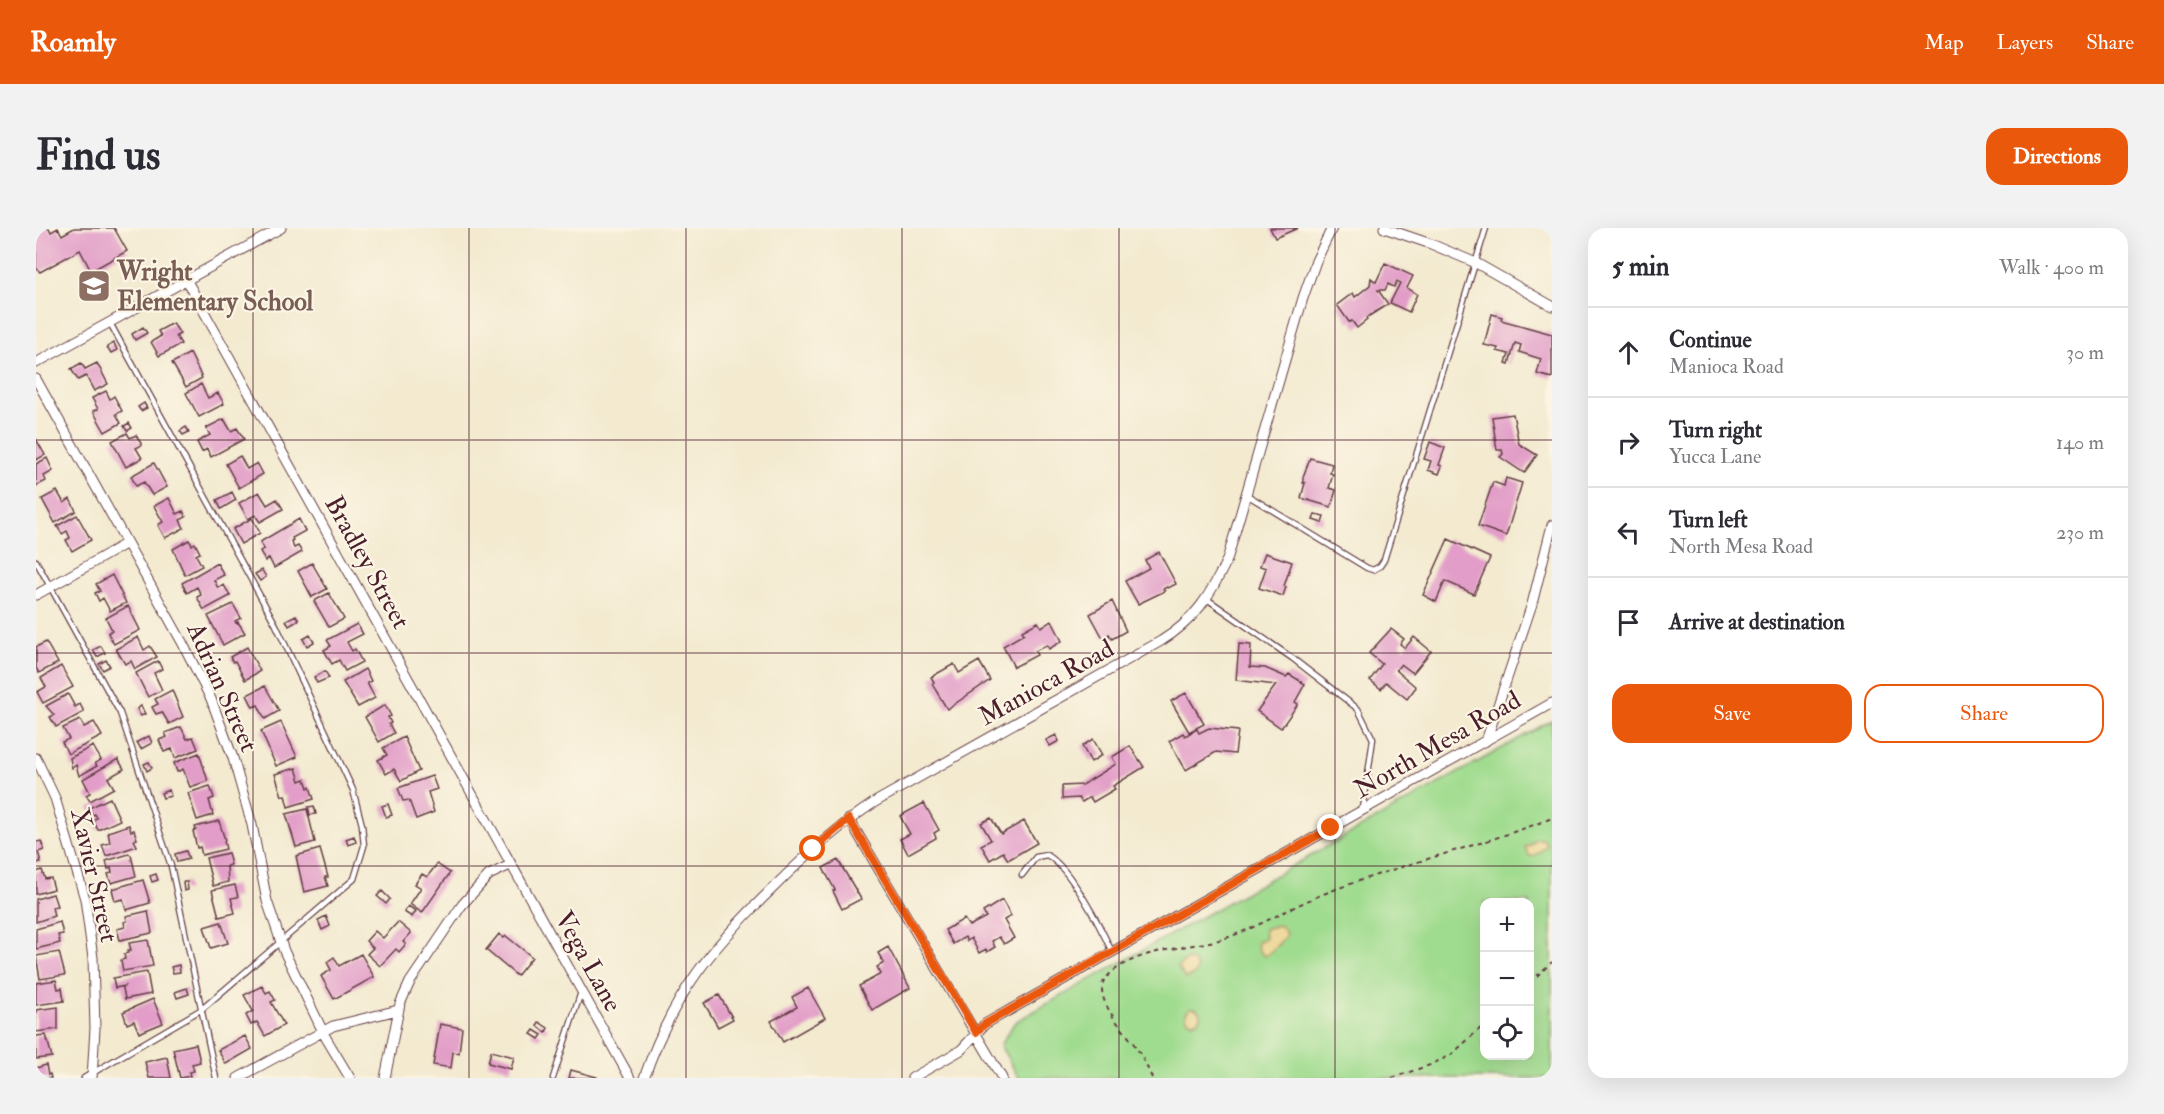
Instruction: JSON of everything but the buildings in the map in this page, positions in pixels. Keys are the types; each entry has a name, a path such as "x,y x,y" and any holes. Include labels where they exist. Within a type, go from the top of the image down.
{"street":[{"path":"36,363 281,228"},
{"name":"Manioca Road","path":"644,1078 664,1026 700,966 723,938 813,849 849,819 875,802 1161,641 1185,624 1207,599 1227,560 1303,298 1316,261 1332,228"},
{"path":"1384,228 1476,263 1552,306"},
{"name":"Bradley Street","path":"187,280 510,865"},
{"name":"Adrian Street","path":"36,379 182,642 211,699 233,758 252,825 267,901 281,943 323,1031 350,1078"},
{"path":"1486,741 1529,614 1552,525"},
{"path":"36,595 127,543"},
{"name":"North Mesa Road","path":"912,1078 961,1050 985,1024 1552,703"},
{"name":"Xavier Street","path":"36,758 55,798 85,899 93,958 95,1028 89,1077"},
{"path":"849,819 1002,1078"},
{"path":"385,1078 399,1010 410,982 462,905 489,875 510,865"},
{"name":"Vega Lane","path":"510,865 630,1078"},
{"path":"237,1078 323,1031 355,1019 399,1010"}],"lane":[{"path":"1247,495 1367,568 1373,570 1380,566 1486,228"},
{"path":"89,1077 202,1009 281,943 354,879 364,846 362,825 353,790 276,625 110,323"},
{"path":"36,561 120,713 171,866 216,1078"},
{"path":"1207,599 1292,658 1358,709 1373,739 1363,810"},
{"path":"1022,875 1036,857 1047,855 1057,861 1096,918 1112,952"},
{"path":"553,1078 581,991"}],"path":[{"path":"1152,1078 1139,1052 1116,1022 1103,992 1103,982 1115,969 1160,951 1225,938 1325,893 1381,873 1518,832 1552,818"},
{"path":"1534,978 1552,962"},
{"path":"1392,1078 1451,1055 1480,1029"}],"green space":[{"path":"1552,720 1552,1078 1019,1078 1000,1045 1015,1022"}],"sand":[{"path":"1535,839 1544,839 1547,846 1534,856 1529,856 1525,847"},
{"path":"1278,925 1284,929 1286,936 1264,956 1258,950 1257,942 1265,938 1264,929"},
{"path":"1187,960 1194,962 1197,969 1195,974 1185,979 1178,967"},
{"path":"1190,1008 1196,1008 1200,1015 1196,1022 1190,1022 1186,1018 1186,1012"}],"place":[{"name":"Wright Elementary School","path":"94,286"}],"route":[{"path":"813,849 849,819 976,1032 985,1024 1331,828"}]}
